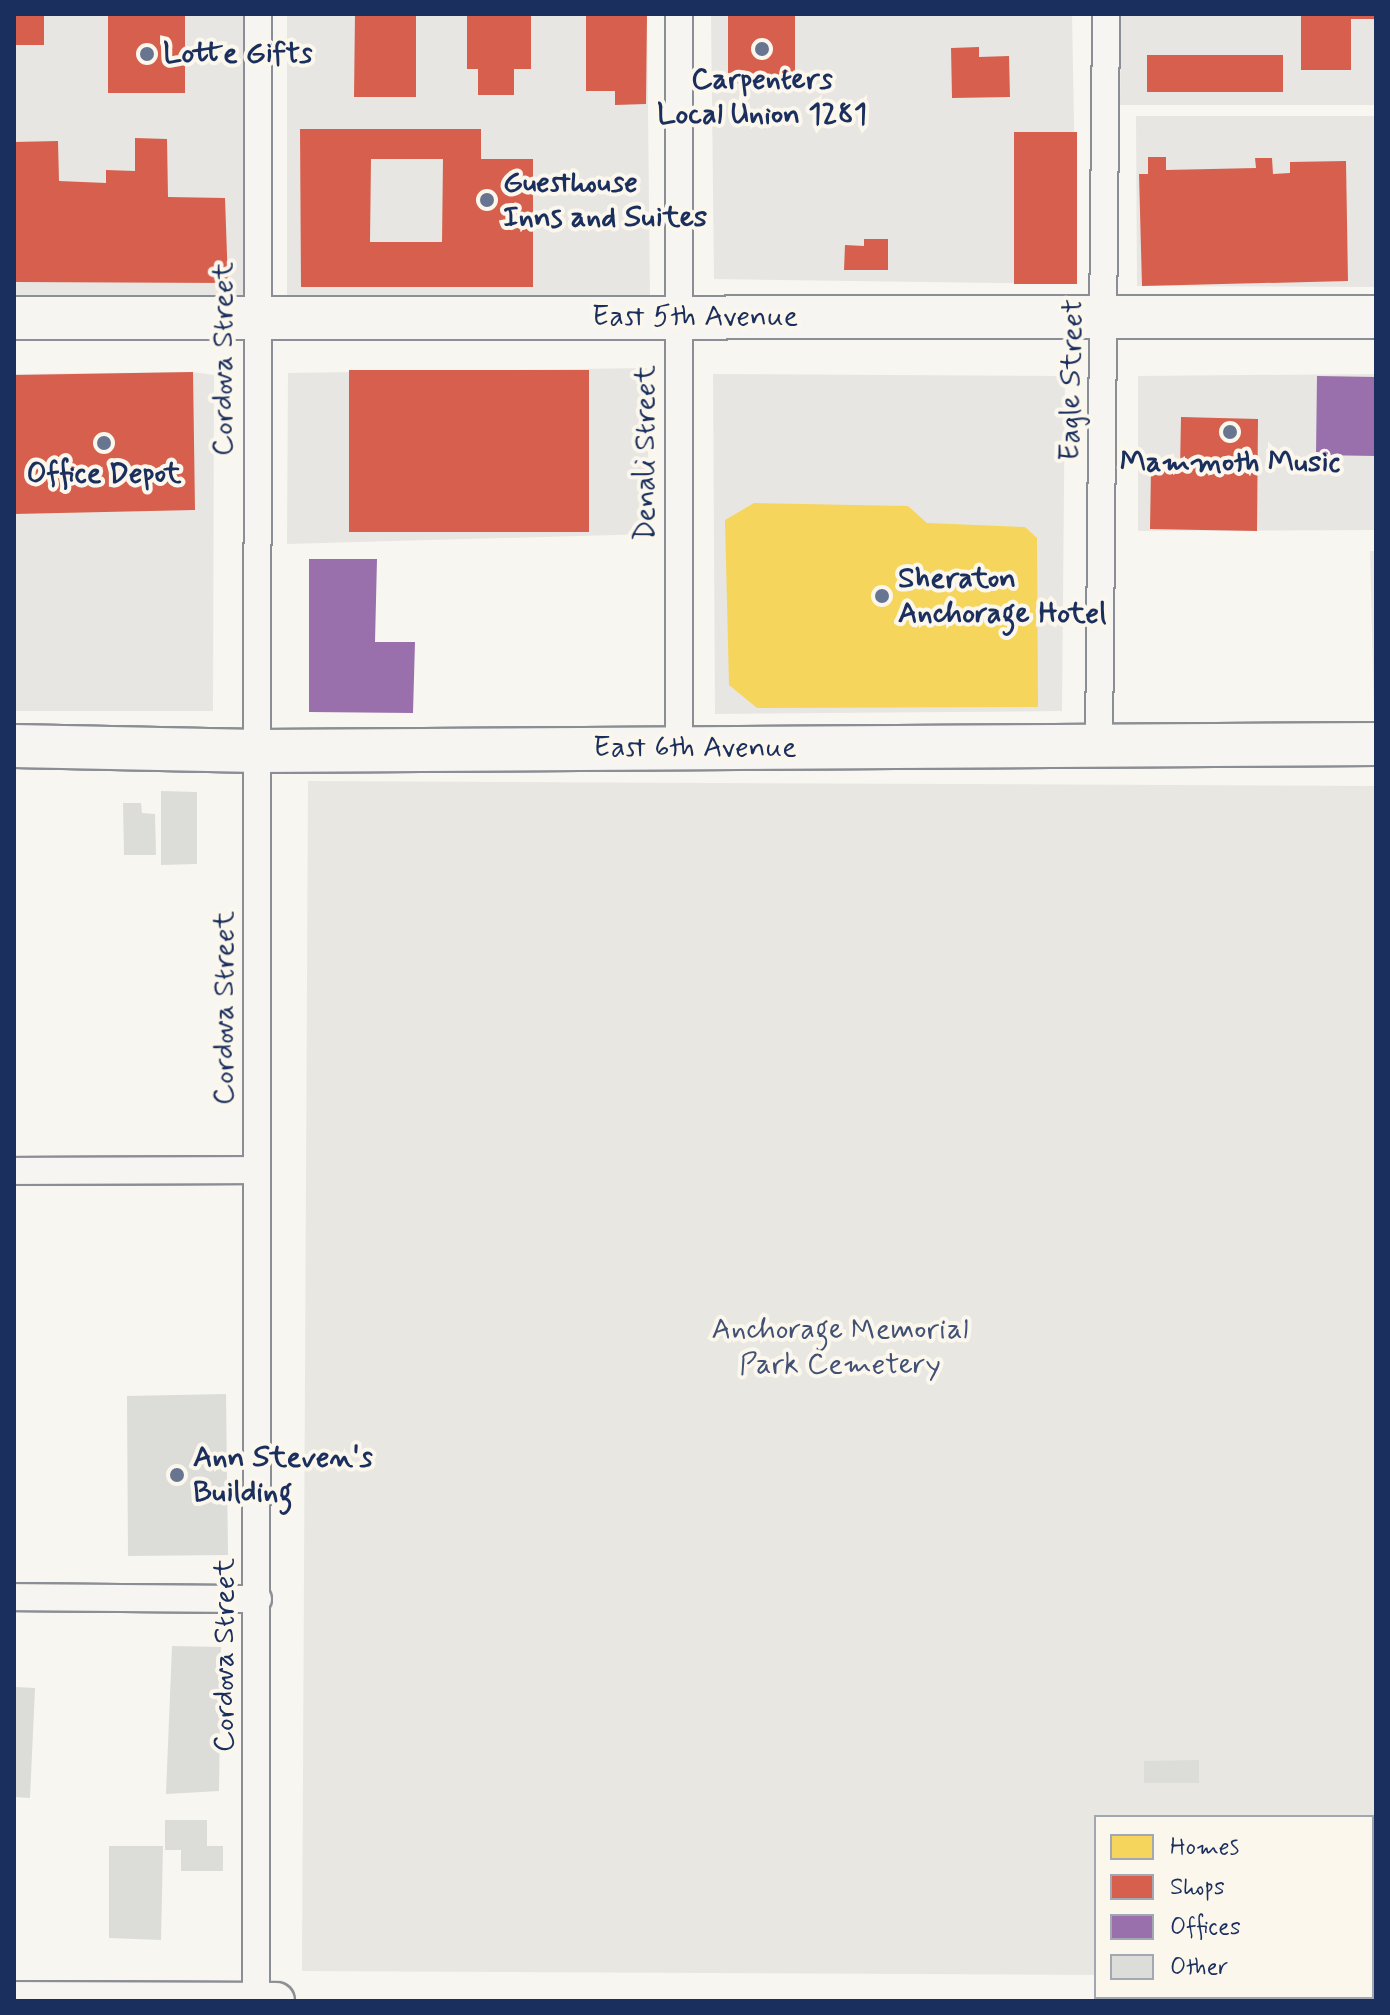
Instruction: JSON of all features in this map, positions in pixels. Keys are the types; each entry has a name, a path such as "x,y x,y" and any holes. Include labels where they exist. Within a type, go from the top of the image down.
{"main road":[{"name":"East 5th Avenue","path":"14,318 1376,317"},
{"name":"East 6th Avenue","path":"14,746 257,751 1376,744"}],"street":[{"name":"Cordova Street","path":"256,2001 255,317 258,14"},
{"name":"Denali Street","path":"679,14 679,748"},
{"name":"Eagle Street","path":"1099,746 1106,14"},
{"path":"14,1171 257,1170"},
{"path":"14,1597 258,1599"},
{"path":"14,2000 276,2001"}],"shaded area":[{"path":"14,14 243,14 244,297 14,298"},
{"path":"287,14 647,14 650,300 287,300"},
{"path":"711,14 1072,14 1077,284 714,279"},
{"path":"1121,14 1376,14 1376,105 1120,105"},
{"path":"1136,116 1376,116 1376,287 1137,286"},
{"path":"647,368 649,534 287,544 288,373"},
{"path":"193,372 214,375 213,711 14,711 14,374"},
{"path":"713,374 1065,376 1062,711 715,714"},
{"path":"1376,374 1376,530 1138,531 1138,376"},
{"path":"1370,551 1376,551 1376,715 1374,715"}],"green space":[{"name":"Anchorage Memorial Park Cemetery","path":"308,781 1376,786 1376,1977 1374,1815 1094,1815 1094,1975 302,1971"}],"building: Homes":[{"name":"Sheraton Anchorage Hotel","path":"754,503 908,506 927,523 1025,527 1037,538 1038,707 757,708 729,685 725,520"}],"building: Shops":[{"path":"14,14 44,14 44,45 14,45"},
{"name":"Lotte Gifts","path":"108,14 185,14 185,93 108,93"},
{"path":"355,14 416,14 416,97 354,97"},
{"path":"467,14 531,14 531,69 514,69 514,95 478,95 478,69 467,69"},
{"path":"586,14 647,14 646,104 615,105 615,91 586,91"},
{"name":"Carpenters Local Union 1281","path":"728,14 795,14 795,84 728,83"},
{"path":"1301,14 1376,14 1376,19 1351,19 1351,70 1301,70"},
{"path":"979,47 979,57 1009,56 1010,97 952,98 951,48"},
{"path":"1147,55 1283,55 1283,92 1147,92"},
{"name":"Guesthouse Inns and Suites","path":"300,129 481,129 481,159 533,159 533,287 301,287","holes":["371,159 443,159 442,242 370,242"]},
{"path":"1014,132 1077,132 1077,284 1014,284"},
{"path":"135,138 167,139 168,197 225,198 228,283 14,282 14,142 58,141 59,181 106,183 106,170 135,171"},
{"path":"1148,157 1166,157 1166,170 1256,168 1255,158 1272,158 1273,174 1290,173 1290,162 1346,161 1348,281 1142,286 1139,174 1148,174"},
{"path":"864,239 888,239 888,270 844,270 845,245 864,246"},
{"path":"349,370 589,370 589,532 349,532"},
{"name":"Office Depot","path":"193,372 195,510 14,514 14,375"},
{"path":"1181,417 1258,419 1257,531 1150,529 1151,469 1180,469"}],"building: Offices":[{"path":"1317,376 1376,377 1376,456 1316,455"},
{"path":"309,559 377,559 375,642 415,642 413,713 309,712"}],"building: Other":[{"path":"161,791 197,792 197,864 161,865"},
{"path":"123,803 141,803 142,813 155,814 156,855 124,855"},
{"name":"Ann Steven's Building","path":"226,1394 228,1555 128,1556 127,1396"},
{"path":"172,1646 221,1647 219,1791 166,1794"},
{"path":"14,1687 35,1688 30,1798 14,1797"},
{"path":"1199,1760 1199,1783 1144,1783 1144,1761"},
{"path":"165,1820 207,1820 207,1846 223,1846 223,1871 181,1871 181,1850 165,1850"},
{"path":"109,1846 163,1846 161,1940 109,1938"},
{"path":"1374,1885 1376,1957 1374,1957"}],"place":[{"name":"Carpenters Local Union 1281","path":"762,49"},
{"name":"Lotte Gifts","path":"147,54"},
{"name":"Guesthouse Inns and Suites","path":"487,200"},
{"name":"Mammoth Music","path":"1230,432"},
{"name":"Office Depot","path":"104,443"},
{"name":"Sheraton Anchorage Hotel","path":"882,596"},
{"name":"Ann Steven's Building","path":"177,1475"}]}
